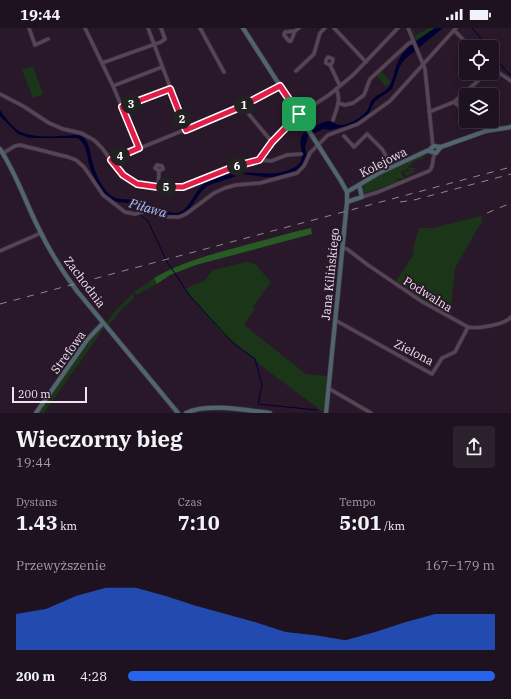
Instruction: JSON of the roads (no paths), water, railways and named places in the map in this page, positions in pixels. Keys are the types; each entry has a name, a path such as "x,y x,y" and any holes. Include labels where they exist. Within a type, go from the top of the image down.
{"street":[{"path":"29,28 35,45 48,39"},
{"path":"85,28 113,86 139,148"},
{"path":"148,28 186,130"},
{"path":"102,63 161,42 165,39 161,28"},
{"path":"200,28 224,72"},
{"name":"Jana Kilińskiego","path":"243,28 342,181 347,192 326,413"},
{"path":"295,31 299,28"},
{"path":"296,71 314,54 320,33 325,28"},
{"path":"334,28 366,62"},
{"path":"259,160 272,142 299,114 340,86 366,62 398,28"},
{"path":"347,202 378,192 429,171 433,167 434,149 426,74 408,28"},
{"path":"1,151 20,145 72,158 84,167 105,197 125,212 131,214 148,210 168,217 179,217 186,214 214,193 224,188 236,185 260,183 292,175 302,170 310,153 331,133 358,124 394,98 455,29 464,40"},
{"path":"338,103 346,105 353,103 364,95 370,79 408,44 414,41"},
{"path":"330,65 340,86"},
{"path":"113,86 162,67"},
{"path":"499,74 511,82"},
{"path":"429,112 454,102 479,80"},
{"path":"111,160 242,106 280,86"},
{"path":"122,107 170,89"},
{"path":"333,120 338,103 336,89"},
{"path":"0,94 23,106 53,125 81,133 88,137 102,148 118,170 131,181 139,185 177,188 188,186 236,166 259,160 271,161 287,155 301,154"},
{"path":"454,102 459,106"},
{"path":"242,106 272,142"},
{"name":"Kolejowa","path":"347,192 392,166 434,149 486,131 511,127"},
{"path":"344,136 354,147 367,134 382,149 392,166"},
{"name":"Zachodnia","path":"1,151 18,182 54,258 69,280 103,323 178,413"},
{"path":"158,187 159,171"},
{"path":"359,185 362,197"},
{"path":"0,251 41,233"},
{"name":"Podwalna","path":"342,248 347,249 368,266 421,301 468,327"},
{"path":"468,327 475,328 503,323 511,317"},
{"name":"Zielona","path":"335,320 432,374 442,358 455,352 468,327"},
{"name":"Strefowa","path":"36,413 87,340 103,323"},
{"path":"328,388 370,413"},
{"path":"186,413 202,408 270,413"}],"waterway":[{"path":"472,28 482,40"},
{"path":"499,62 511,75"},
{"name":"Piława","path":"130,203 140,215 148,221 167,262 190,296 232,342 255,359 262,385 258,404 317,410"}],"railway":[{"path":"0,304 511,167"},
{"path":"400,202 414,200 511,174"},
{"path":"487,213 511,203"}]}
